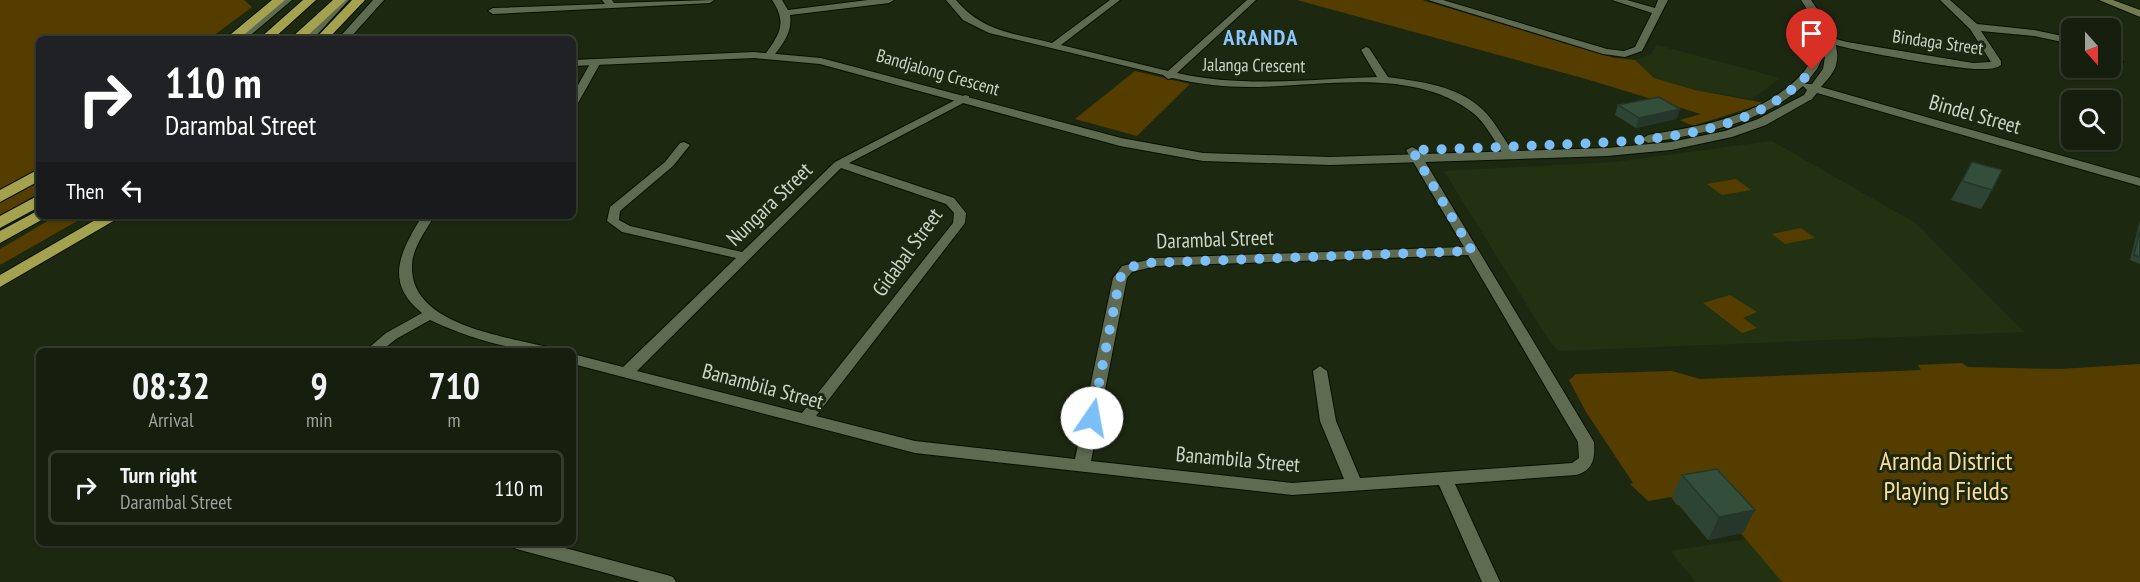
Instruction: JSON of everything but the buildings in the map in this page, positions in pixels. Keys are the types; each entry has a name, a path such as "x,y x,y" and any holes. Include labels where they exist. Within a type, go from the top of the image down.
{"highway":[{"path":"235,36 279,0"},
{"path":"268,36 310,0"},
{"path":"284,36 326,0"},
{"path":"300,36 342,0"},
{"path":"324,36 359,0"},
{"path":"244,36 272,12"},
{"path":"0,197 36,176"},
{"path":"0,223 36,202"},
{"path":"0,238 36,217"},
{"path":"0,282 109,219"}],"main road":[{"path":"2104,0 2140,14"},
{"path":"2125,0 2140,6"}],"street":[{"path":"272,12 287,0"},
{"path":"310,36 342,0"},
{"path":"347,36 379,0"},
{"path":"493,11 609,3 710,0"},
{"path":"770,56 787,26 786,13 777,0"},
{"path":"786,13 889,0"},
{"name":"Jalanga Crescent","path":"951,0 957,10 978,25 1052,47 1168,76 1226,84 1384,80 1416,83 1457,97 1479,112 1507,151"},
{"path":"1052,47 1116,0"},
{"path":"1168,76 1252,0"},
{"path":"1433,0 1606,51 1625,54 1638,51 1662,0"},
{"path":"1617,0 1657,11"},
{"name":"Bandjalong Crescent","path":"576,63 770,56 834,63 1153,150 1203,157 1329,161 1414,154 1660,147 1691,142 1762,122 1787,111 1818,86 1829,69 1833,53 1822,24 1806,0"},
{"name":"Bindaga Street","path":"1828,40 1972,66 1996,64 1992,52 1974,27 1945,0"},
{"path":"1974,27 2061,38"},
{"name":"Bandjalong Crescent","path":"1507,151 1646,139 1728,122 1747,115 1802,81 1828,40"},
{"path":"1366,50 1384,80"},
{"path":"576,98 596,62"},
{"name":"Bindel Street","path":"1802,81 2139,179"},
{"name":"Nungara Street","path":"626,373 839,164 965,99"},
{"path":"684,145 669,164 614,210 613,221 626,230 744,256"},
{"name":"Banambila Street","path":"576,360 915,447 1292,489 1576,469 1587,460 1586,442 1414,154"},
{"name":"Gidabal Street","path":"805,420 959,223 960,213 950,201 839,164"},
{"path":"426,219 410,248 404,272 407,288 416,302 430,314 458,328 534,348"},
{"name":"Darambal Street","path":"1082,465 1120,278 1127,268 1147,263 1472,251"},
{"path":"376,348 391,336 430,314"},
{"path":"1320,371 1328,421 1355,484"},
{"path":"1444,478 1491,582"},
{"path":"531,546 667,582"}],"shaded area":[{"path":"1657,45 1780,78 1752,99 1695,90 1654,78 1635,60 1650,55"},
{"path":"1772,141 1917,224 2024,332 1558,351 1548,339 1444,171 1614,162"},
{"path":"1746,539 1782,582 1695,582 1671,551"}],"green space":[{"path":"0,0 244,0 252,7 213,36 36,36 36,170 0,190"},
{"path":"1297,0 1422,0 1614,58 1635,60 1654,78 1695,90 1765,103 1693,126 1680,120 1701,114 1586,79"},
{"path":"1135,71 1190,84 1137,136 1075,119"},
{"path":"1736,179 1751,190 1722,195 1707,184"},
{"path":"36,183 36,195 0,216 0,202"},
{"path":"51,219 81,219 0,265 0,249"},
{"path":"1801,228 1815,238 1785,244 1772,234"},
{"path":"1730,295 1757,312 1743,318 1757,328 1742,333 1703,303"},
{"name":"Aranda District Playing Fields","path":"1962,363 1968,367 2060,369 2140,364 2140,582 1782,582 1712,499 1677,505 1671,497 1648,501 1630,484 1633,483 1586,412 1569,380 1576,374 1672,371 1700,379 1921,370 1918,365"}],"district":[{"name":"ARANDA","path":"1261,37"}],"route":[{"path":"1092,418 1120,278 1127,268 1147,263 1472,251 1412,150 1604,143 1684,133 1747,115 1784,95 1812,70"}]}
